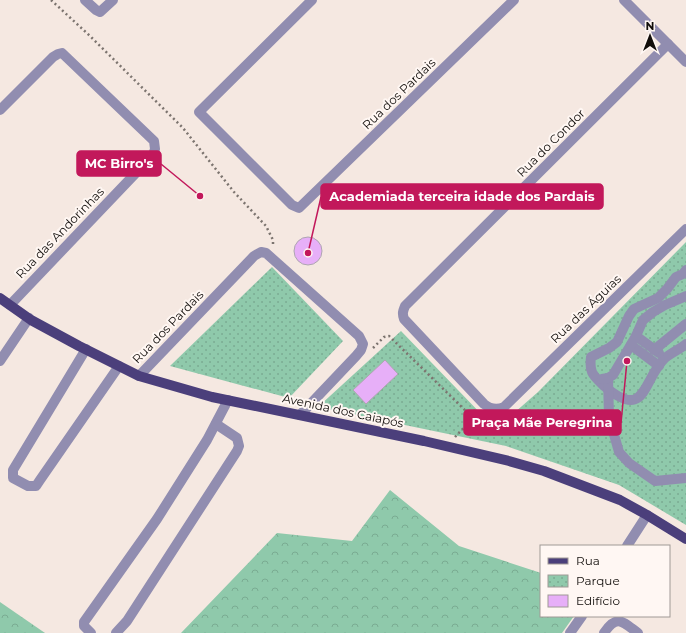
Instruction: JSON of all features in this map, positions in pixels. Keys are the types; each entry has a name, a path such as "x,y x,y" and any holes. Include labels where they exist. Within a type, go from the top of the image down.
{"main road":[{"name":"Avenida dos Caiapós","path":"0,298 29,318 139,376 228,400 508,460 544,471 620,500 686,539"}],"street":[{"path":"85,0 100,12 113,0"},
{"name":"Rua dos Pardais","path":"312,0 199,112 292,205 298,208 302,206 514,0"},
{"path":"624,0 686,62"},
{"name":"Rua do Condor","path":"488,408 404,319 402,312 405,306 668,44"},
{"name":"Rua das Andorinhas","path":"0,110 53,57 59,53 63,54 154,142 155,149 153,154 10,305"},
{"name":"Rua das Águias","path":"488,408 500,409 504,407 686,229"},
{"name":"Rua dos Pardais","path":"139,376 254,256 261,252 269,254"},
{"path":"269,254 359,336 363,344 361,350 300,415"},
{"path":"686,270 683,274 676,277 658,298 634,309 629,316 617,342 591,357 590,367 592,374 604,382 617,397 631,400 640,396 662,362 686,344"},
{"path":"604,382 613,375 634,341 644,320 653,312 670,302 686,296"},
{"path":"0,361 29,318"},
{"path":"654,350 686,324"},
{"path":"634,341 654,350 662,362"},
{"path":"634,341 662,362"},
{"path":"86,349 13,470 13,478 28,486 36,486 119,366"},
{"path":"604,382 609,417 619,452 629,463 655,481 686,478"},
{"path":"91,633 84,626 84,622 157,519 207,440 228,400"},
{"path":"116,633 127,621 237,451 239,446 237,438 216,424"},
{"path":"628,545 647,515"},
{"path":"570,633 581,617"},
{"path":"604,633 610,624 615,621 621,621 638,633"}],"path":[{"path":"51,0 183,128 234,192 266,226 273,240 273,246 269,254"},
{"path":"361,350 367,353 384,337 389,336 473,418 481,418 488,408"},
{"path":"446,446 473,418"}],"green space":[{"path":"686,242 686,525 619,485 506,446 318,407 401,331 485,418 507,419 538,392"},
{"path":"272,267 343,341 289,398 170,366"},
{"path":"390,490 459,546 540,573 540,617 573,617 562,633 181,633 277,533 352,541"},
{"path":"0,602 45,633 0,633"}],"building":[{"path":"308,237 318,241 322,251 318,261 308,265 298,261 294,251 298,241"},
{"path":"385,360 398,374 366,404 353,390"}],"place":[{"name":"MC Birro's","path":"200,196"},
{"name":"Academiada terceira idade dos Pardais","path":"308,253"},
{"name":"Praça Mãe Peregrina","path":"627,361"}]}
